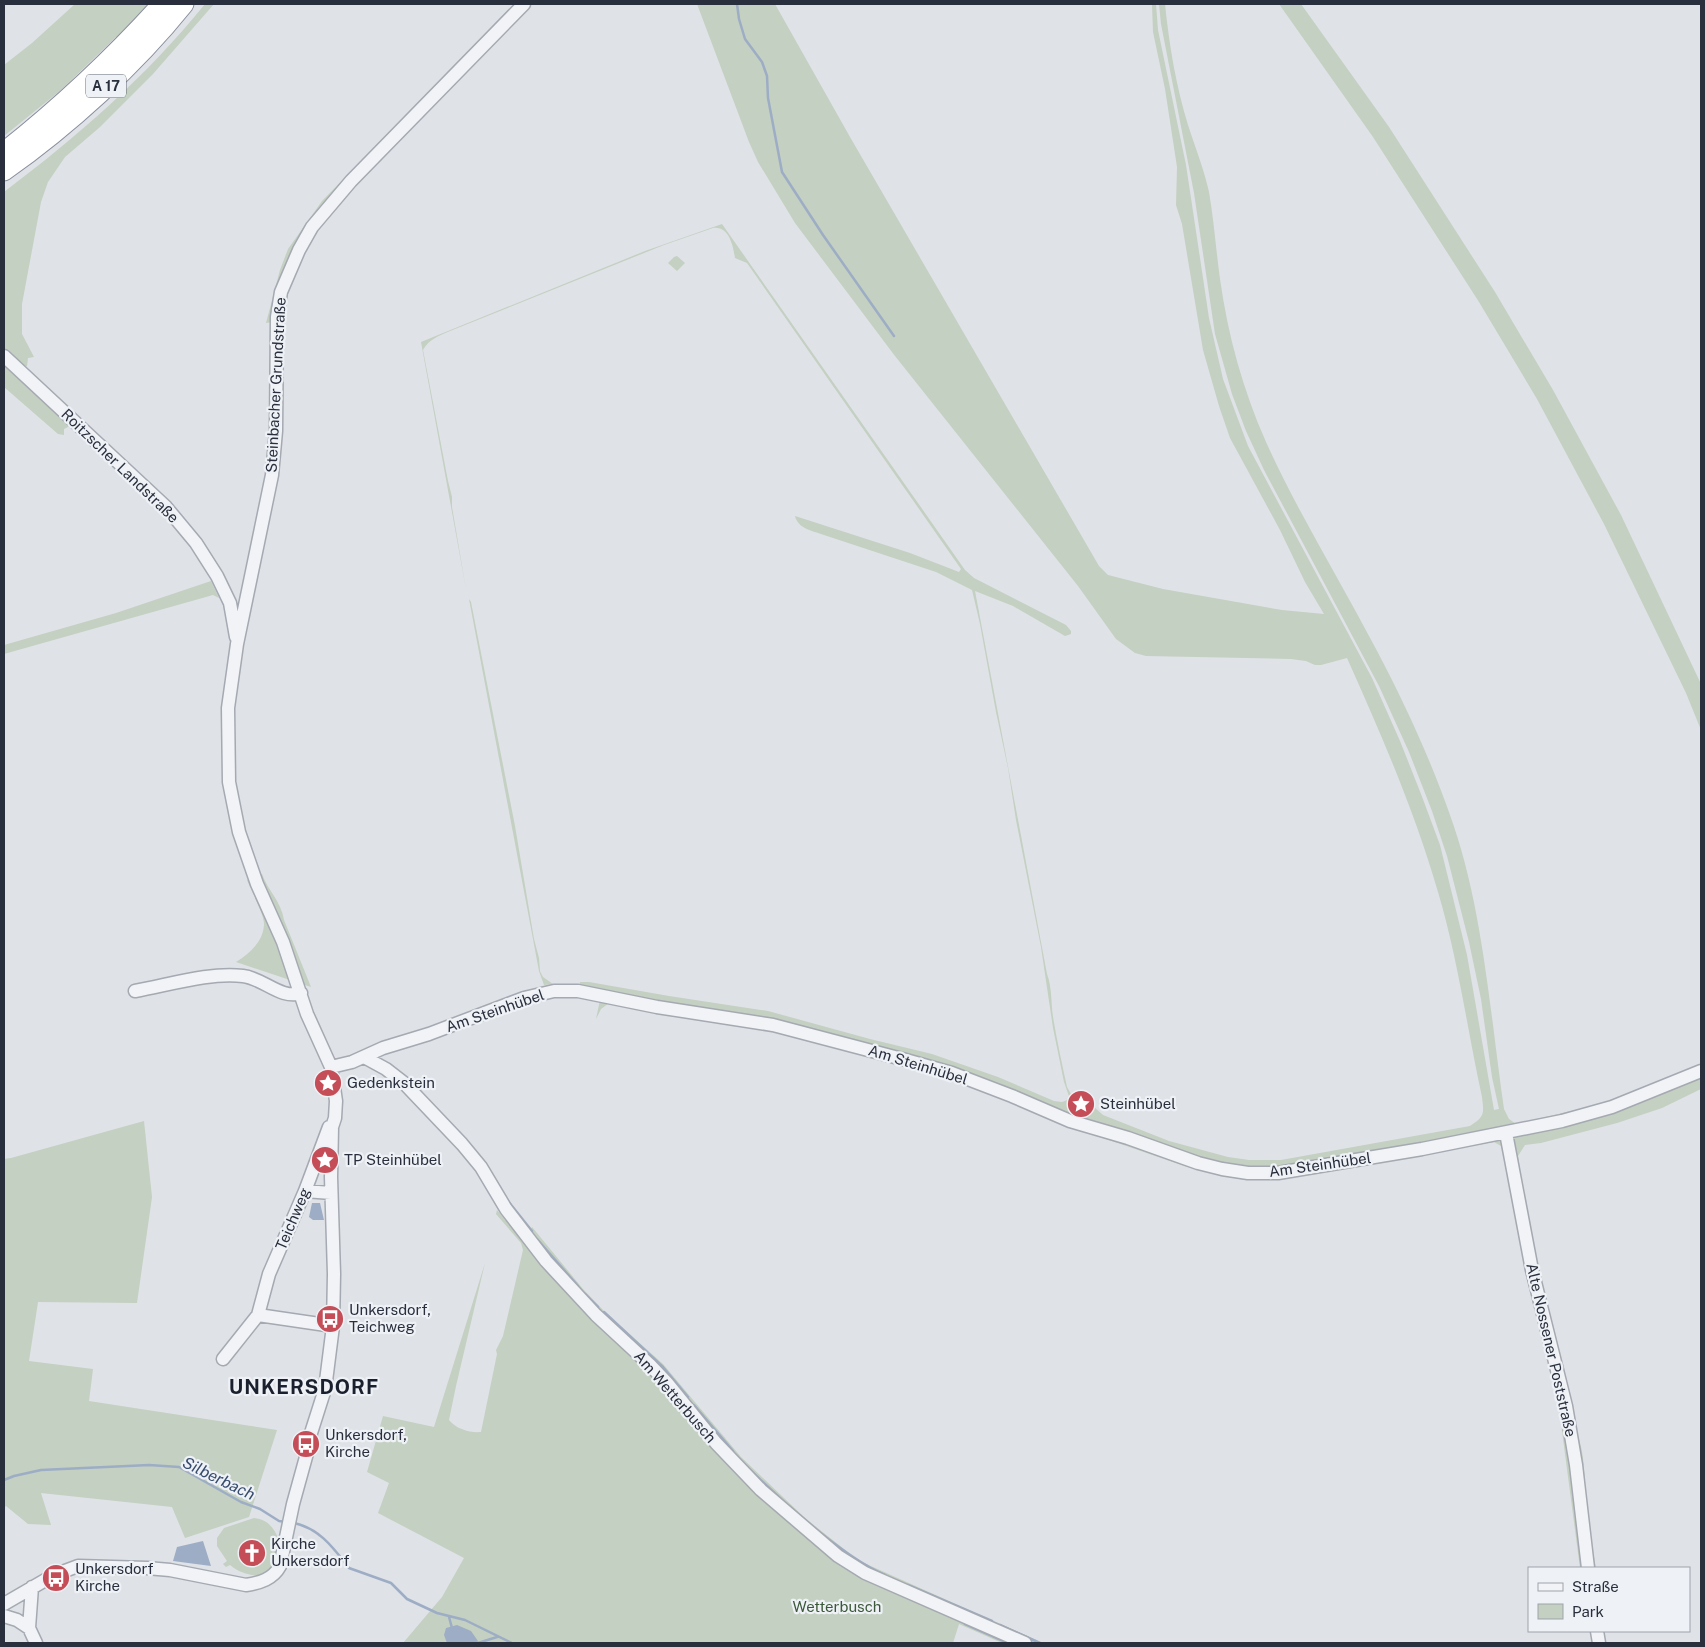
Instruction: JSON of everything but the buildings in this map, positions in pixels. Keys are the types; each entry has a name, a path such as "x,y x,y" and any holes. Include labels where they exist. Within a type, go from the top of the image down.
{"highway":[{"name":"A 17","path":"4,152 71,97 162,4"},
{"name":"A 17","path":"4,171 48,138 107,85 184,4"}],"street":[{"name":"Steinbacher Grundstraße","path":"237,644 272,475 276,431 277,317 281,292 289,271 312,227 330,204 524,4"},
{"name":"Roitzscher Landstraße","path":"4,356 166,507 196,543 217,576 230,603 237,644"},
{"path":"230,603 246,601"},
{"path":"4,1604 32,1587 78,1566 170,1570 246,1584 258,1584 268,1579 280,1566 311,1433 325,1389 333,1326 334,1274 331,1193 332,1127 335,1118 336,1101 331,1067 257,884 239,832 230,782 228,708 237,644"},
{"path":"135,991 218,975 245,976 290,995 299,988"},
{"name":"Am Steinhübel","path":"331,1067 429,1034 524,998 554,991 578,991 658,1007 773,1025 952,1073 1070,1121 1128,1138 1198,1163 1222,1169 1278,1173 1506,1133 1612,1107 1701,1071"},
{"name":"Am Wetterbusch","path":"364,1057 386,1068 404,1083 462,1144 481,1167 506,1209 546,1261 596,1315 668,1384 716,1443 761,1490 819,1541 865,1573 1025,1643"},
{"name":"Teichweg","path":"223,1359 258,1315 270,1274 329,1128 332,1127"},
{"name":"Alte Nossener Poststraße","path":"1506,1133 1532,1270 1566,1406 1576,1465 1588,1567"},
{"path":"305,1191 331,1193"},
{"path":"258,1315 333,1326"},
{"path":"29,1628 32,1587"},
{"path":"4,1616 18,1620 29,1628 36,1643"}],"green space":[{"path":"75,4 149,4 119,37 116,37 61,90 4,136 4,65 32,43"},
{"path":"205,4 214,4 153,74 100,127 65,157 48,182 41,202 22,304 22,334 34,357 28,358 27,366 22,367 4,349 4,192 58,150 135,81"},
{"path":"514,4 519,4 327,203 273,322 266,323 280,270 288,249 322,201"},
{"path":"697,4 775,4 1099,566 1108,575 1163,589 1282,610 1324,614 1305,582 1280,530 1230,438 1203,350 1182,224 1176,205 1177,167 1165,89 1153,32 1152,4 1156,4 1158,30 1186,165 1209,318 1223,379 1248,446 1372,678 1421,794 1440,845 1467,955 1494,1110 1499,1109 1492,1077 1481,999 1469,942 1447,856 1432,811 1409,752 1379,686 1264,470 1232,394 1215,334 1194,193 1161,24 1159,4 1165,4 1171,50 1180,95 1209,192 1223,300 1243,383 1278,468 1376,649 1406,710 1434,772 1450,815 1461,850 1478,923 1504,1109 1509,1119 1516,1124 1601,1104 1701,1065 1701,1089 1662,1108 1617,1123 1541,1143 1525,1145 1518,1156 1525,1205 1542,1285 1582,1449 1587,1516 1596,1567 1580,1567 1560,1416 1503,1151 1501,1146 1494,1142 1291,1177 1270,1180 1245,1180 1184,1166 1066,1125 962,1081 765,1029 609,1003 601,1009 596,1019 600,1000 578,995 580,982 589,982 768,1011 932,1054 998,1077 1054,1101 1062,1102 1070,1099 1064,1082 1053,1028 1041,947 1016,820 1008,768 972,590 936,572 813,531 799,523 795,516 910,553 959,572 961,569 747,263 735,258 729,237 723,230 713,228 664,245 450,331 435,338 425,346 423,350 452,497 452,507 466,589 421,342 645,251 722,224 965,570 974,578 1066,625 1071,631 1071,634 1065,636 1013,606 975,591 1050,984 1056,1035 1067,1087 1071,1094 1085,1099 1103,1115 1169,1141 1228,1157 1249,1160 1281,1160 1470,1126 1481,1117 1483,1111 1482,1097 1457,968 1429,862 1385,744 1347,658 1315,665 1306,661 1291,659 1146,656 1135,653 1116,639 1078,586 895,356 795,223 758,162"},
{"path":"1279,4 1301,4 1389,127 1495,292 1553,390 1621,515 1701,684 1701,730 1686,693 1604,524 1537,399 1479,302 1373,137"},
{"path":"677,256 685,263 677,271 668,263"},
{"path":"4,363 69,424 70,426 64,429 64,435 58,434 4,387"},
{"path":"211,581 219,598 213,595 4,654 4,645 116,613"},
{"path":"469,599 515,826 540,971 543,977 553,984 544,985 539,971"},
{"path":"262,874 280,907 311,987 236,962 254,947 263,931 264,921 247,880"},
{"path":"144,1121 152,1197 137,1303 38,1302 29,1361 93,1369 89,1401 277,1430 249,1517 185,1538 172,1507 41,1493 51,1525 28,1524 6,1506 4,1508 4,1159"},
{"name":"Wetterbusch","path":"497,1210 525,1244 532,1227 583,1289 604,1311 663,1364 741,1457 805,1518 849,1553 864,1563 1043,1643 1002,1643 959,1624 953,1643 403,1643 442,1597 464,1558 378,1513 389,1483 367,1472 383,1416 434,1427 485,1263 449,1420 455,1426 464,1430 481,1432 497,1354 496,1350 503,1336 523,1250 521,1243 496,1214"},
{"path":"254,1518 267,1523 276,1533 280,1542 277,1554 269,1570 259,1575 243,1573 230,1565 226,1567 223,1564 227,1561 217,1546 217,1538 224,1528"}],"water":[{"path":"312,1203 320,1203 324,1220 313,1220 309,1217"},
{"path":"203,1541 211,1566 173,1561 177,1547"},
{"path":"457,1625 471,1631 478,1641 477,1643 447,1643 444,1635 446,1628"}],"waterway":[{"path":"737,4 745,39 762,62 767,76 768,98 782,172 823,235 894,336"},
{"path":"508,1201 532,1231"},
{"path":"537,1239 578,1286"},
{"path":"585,1294 598,1307"},
{"path":"604,1312 663,1367 688,1397"},
{"path":"694,1405 733,1451"},
{"name":"Silberbach","path":"4,1480 41,1470 149,1465 179,1467 241,1502 260,1509 279,1521 286,1522"},
{"path":"750,1470 781,1499"},
{"name":"Silberbach","path":"294,1523 303,1525 317,1533 330,1544 346,1564"},
{"path":"819,1532 859,1561 885,1575"},
{"name":"Silberbach","path":"347,1565 349,1568 391,1583 407,1599 437,1613 465,1620 512,1643"},
{"path":"908,1585 992,1621"},
{"path":"449,1617 452,1628"},
{"path":"965,1624 1008,1643"},
{"path":"1000,1625 1040,1643"},
{"path":"478,1643 497,1637"}],"place":[{"name":"Gedenkstein","path":"328,1083"},
{"name":"Steinhübel","path":"1081,1104"},
{"name":"TP Steinhübel","path":"325,1160"},
{"name":"Unkersdorf, Teichweg","path":"330,1319"},
{"name":"Unkersdorf, Kirche","path":"306,1444"},
{"name":"Kirche Unkersdorf","path":"252,1553"},
{"name":"Unkersdorf Kirche","path":"56,1578"}],"district":[{"name":"UNKERSDORF","path":"304,1387"}]}
